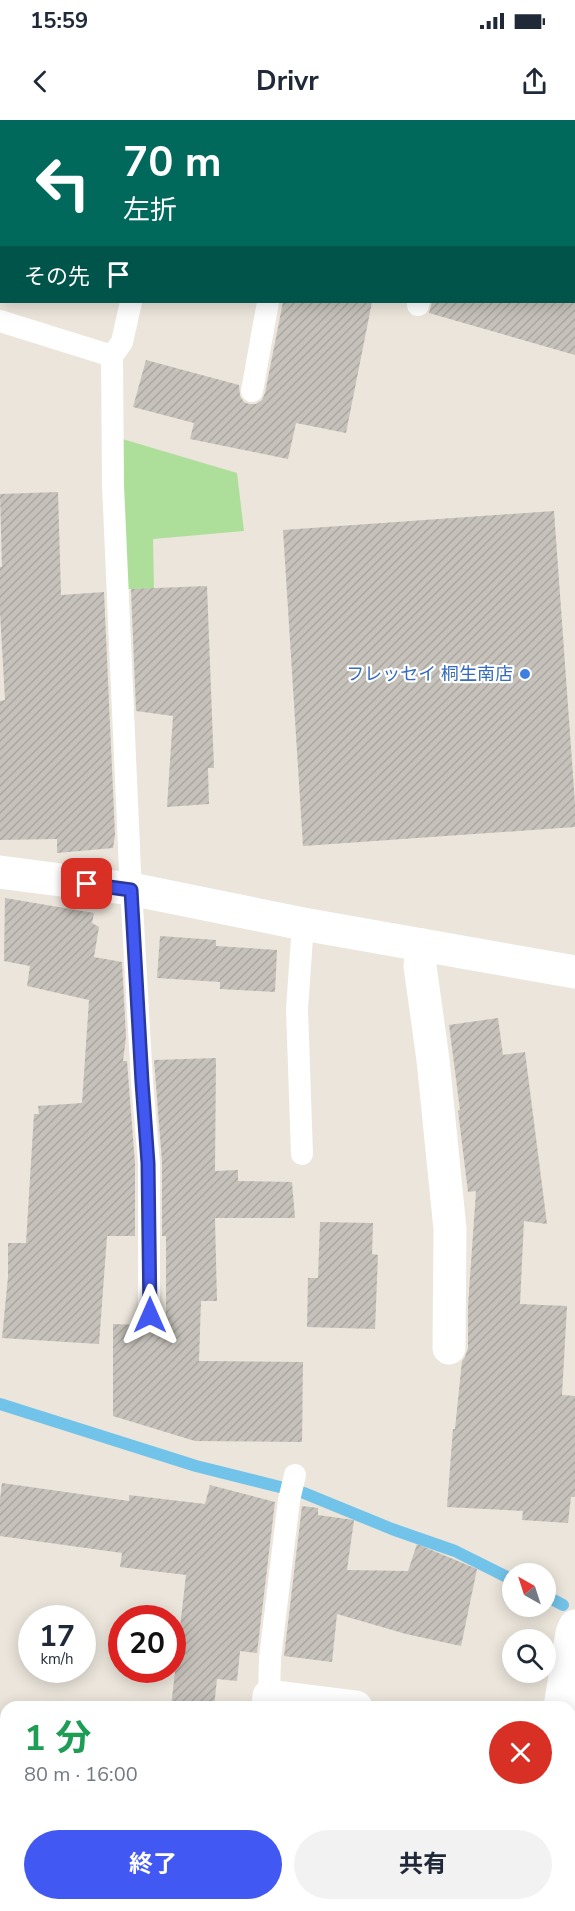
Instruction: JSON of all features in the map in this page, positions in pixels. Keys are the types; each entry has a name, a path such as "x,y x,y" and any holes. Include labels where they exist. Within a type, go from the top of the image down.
{"street":[{"path":"0,872 131,890 303,924 575,972"},
{"path":"422,945 420,966 433,1060 450,1229 449,1348"},
{"path":"561,1701 575,1626"}],"lane":[{"path":"130,303 122,342 112,356 113,485 131,890 148,1163 150,1315"},
{"path":"252,392 268,303"},
{"path":"0,321 112,356"},
{"path":"302,1154 297,1009 303,924"},
{"path":"268,1701 270,1658 289,1500 295,1475"}],"green space":[{"path":"119,438 237,473 244,531 153,539 154,589 126,589"}],"building":[{"path":"283,303 372,303 346,433 296,423 288,459 190,439 194,423 133,407 146,360 239,385 240,396 244,402 249,404 256,404 262,400"},
{"path":"432,303 575,303 575,355 429,313"},
{"path":"58,492 61,595 104,592 115,835 113,848 57,853 57,839 0,840 0,701 5,700 0,612 0,567 2,567 0,494"},
{"path":"554,511 575,827 303,846 283,530"},
{"path":"207,586 214,768 208,768 209,804 167,807 173,716 136,711 131,589"},
{"path":"5,898 94,913 92,923 99,927 94,957 122,962 126,1037 123,1061 127,1061 135,1164 135,1236 107,1236 99,1344 2,1338 8,1277 8,1243 26,1243 34,1114 39,1114 38,1106 82,1103 89,1000 27,986 30,966 4,961"},
{"path":"160,936 216,940 216,946 277,950 275,992 220,989 220,982 157,978"},
{"path":"498,1018 503,1055 525,1052 547,1224 524,1221 520,1304 567,1306 562,1395 575,1396 575,1497 571,1497 568,1523 522,1520 523,1511 447,1507 453,1429 455,1429 462,1361 468,1348 468,1306 476,1191 468,1192 449,1025"},
{"path":"216,1058 215,1171 238,1170 238,1181 292,1182 295,1218 215,1218 217,1301 201,1301 199,1361 303,1362 302,1442 195,1441 113,1416 113,1324 141,1325 148,1328 166,1326 166,1236 162,1236 162,1162 154,1060"},
{"path":"320,1222 373,1223 372,1254 378,1255 375,1329 307,1327 308,1278 318,1278"},
{"path":"2,1483 129,1501 129,1495 205,1504 210,1485 275,1502 257,1653 240,1651 237,1681 217,1679 215,1701 172,1701 174,1683 186,1683 186,1605 183,1605 186,1575 120,1567 122,1553 0,1536"},
{"path":"302,1506 318,1508 318,1515 354,1520 347,1570 408,1571 417,1544 477,1569 461,1646 406,1634 337,1614 332,1662 284,1656"}],"waterway":[{"path":"0,1404 196,1466 304,1493 392,1529 455,1551 502,1574"},
{"path":"556,1601 563,1605"}],"place":[{"name":"フレッセイ 桐生南店","path":"525,674"}],"route":[{"path":"87,884 131,890 148,1163 150,1315"}]}
